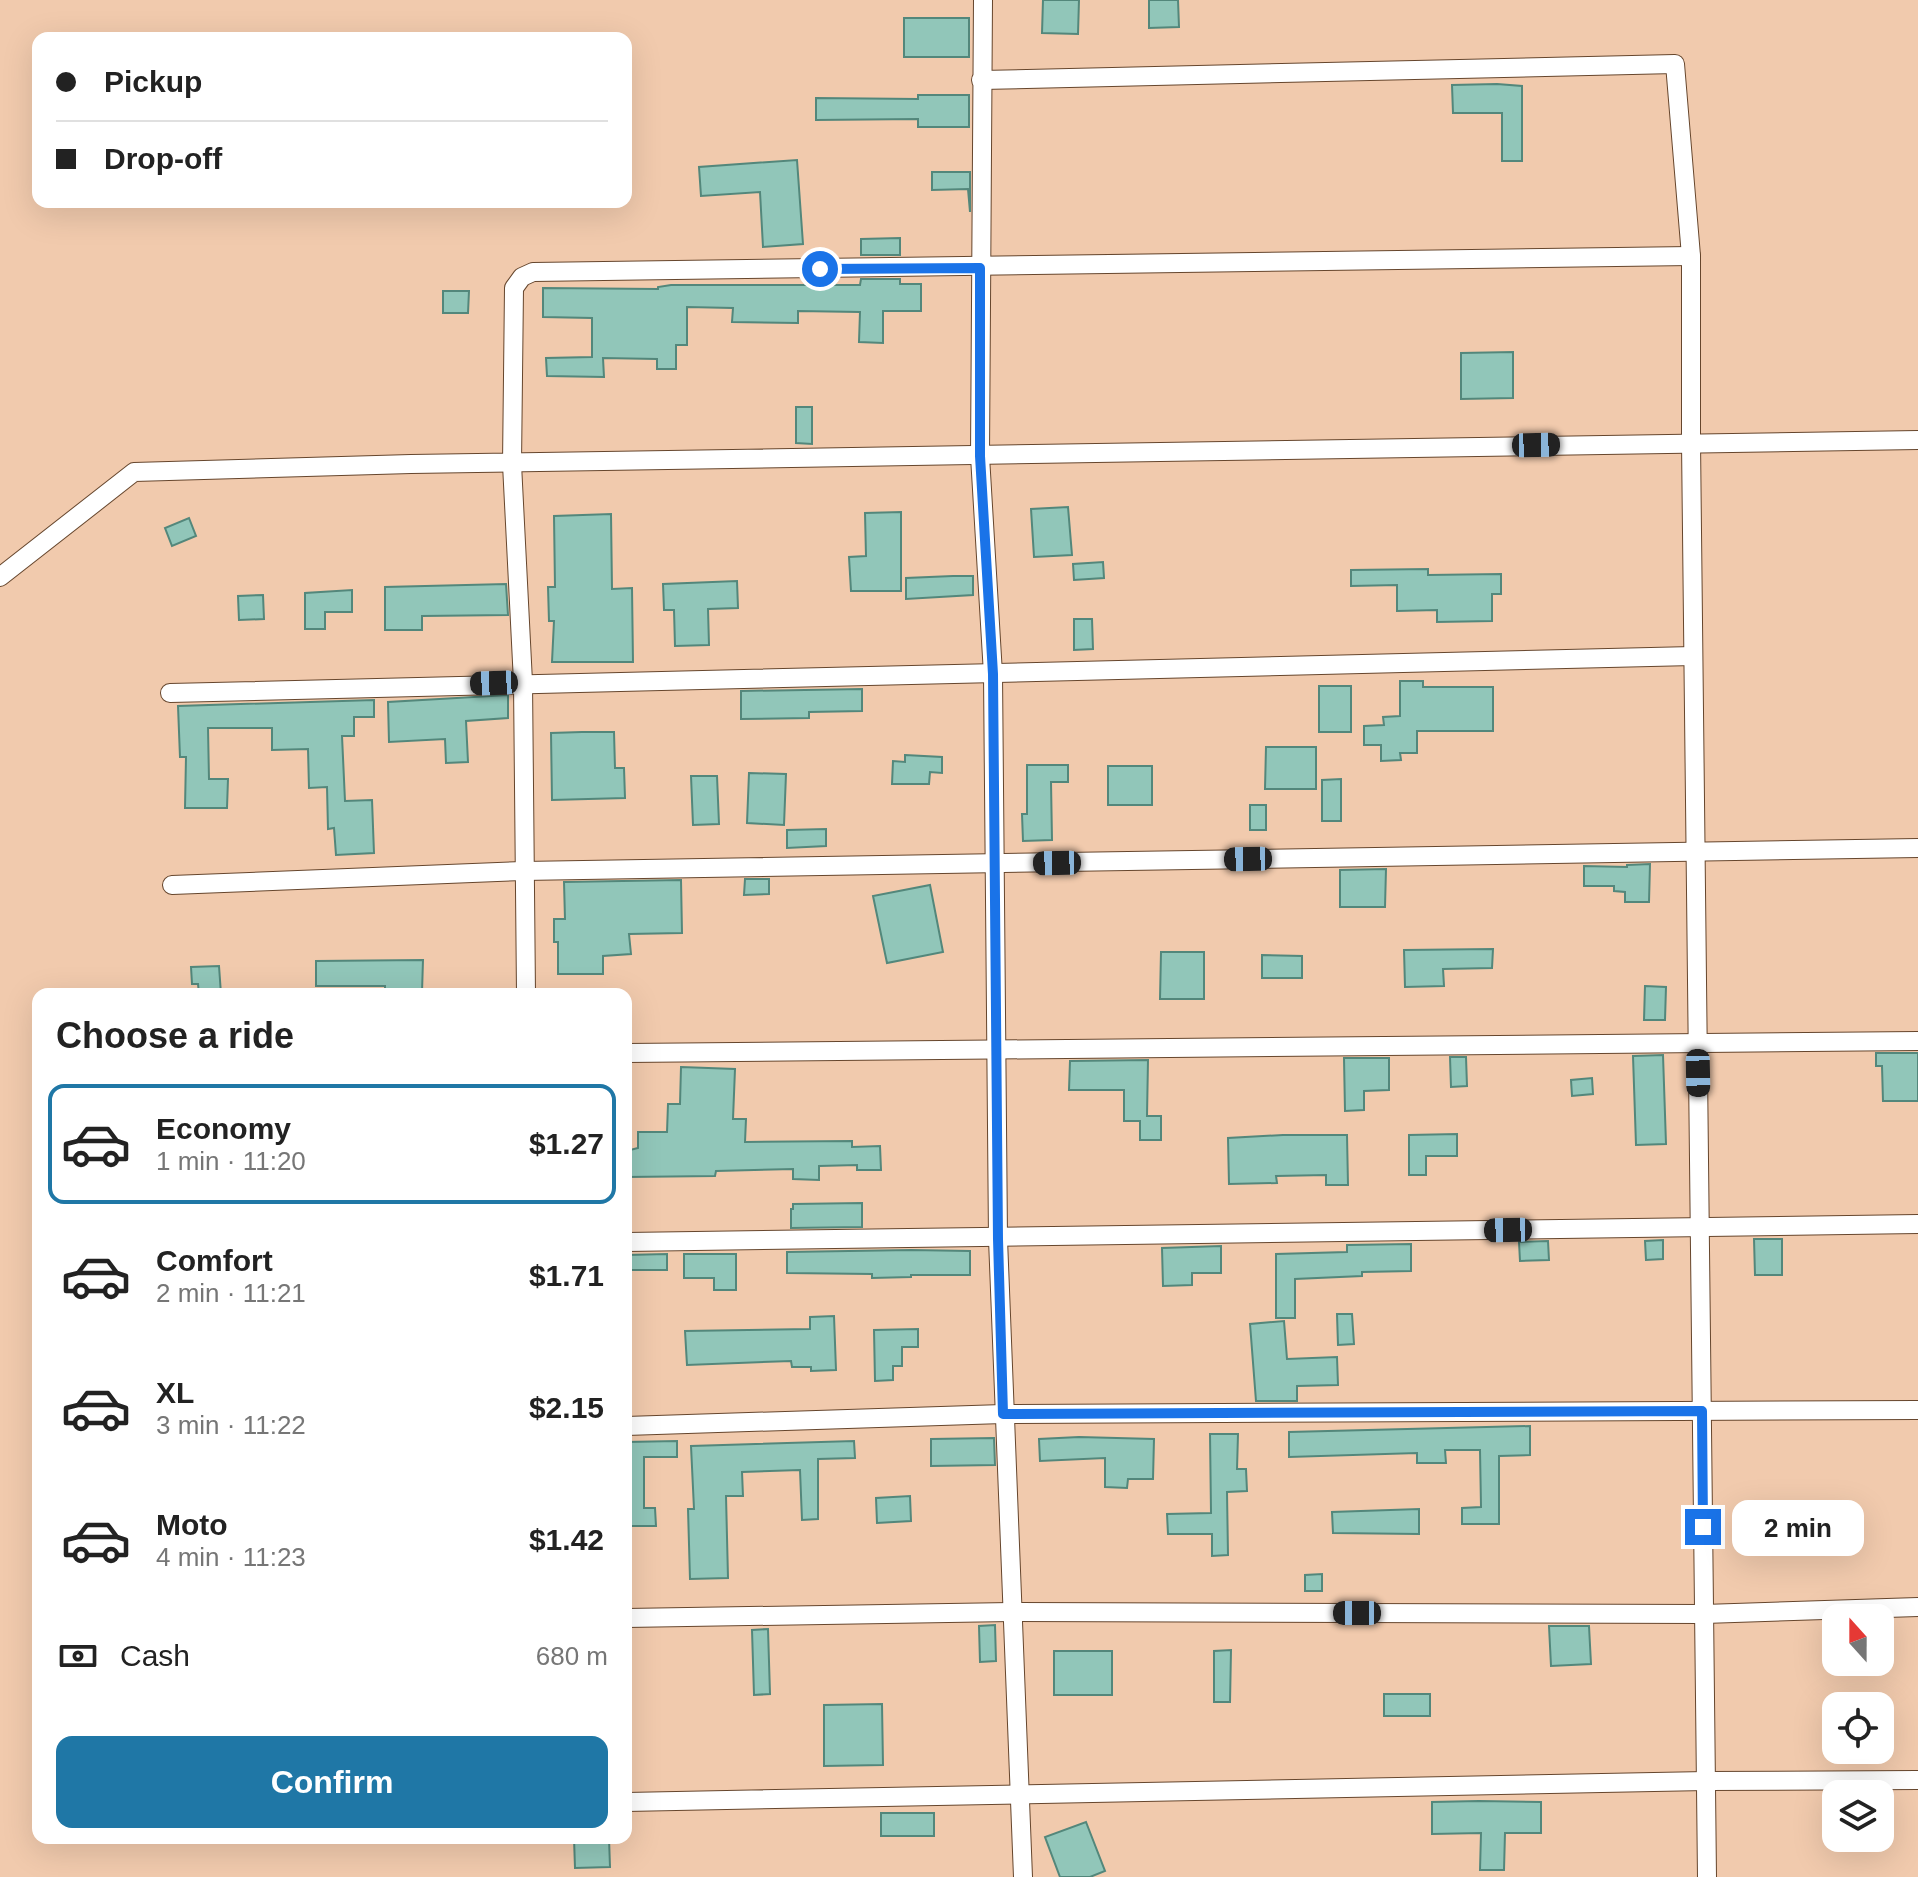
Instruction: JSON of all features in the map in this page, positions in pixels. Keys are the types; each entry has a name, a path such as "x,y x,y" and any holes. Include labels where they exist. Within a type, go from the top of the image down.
{"street":[{"path":"983,0 980,456 993,674 998,1239 1023,1877"},
{"path":"981,80 1675,64 1691,256 1707,1877"},
{"path":"526,988 523,682 512,464 514,288 522,277 533,272 1691,256"},
{"path":"0,577 134,472 1918,440"},
{"path":"170,693 523,682 993,674 1693,656"},
{"path":"172,885 523,871 1695,849 1918,848"},
{"path":"632,1053 1918,1041"},
{"path":"632,1242 1918,1224"},
{"path":"632,1426 1003,1414 1918,1410"},
{"path":"632,1618 1011,1612 1704,1614 1918,1607"},
{"path":"632,1802 1706,1781 1918,1780"}],"building":[{"path":"1043,0 1079,0 1078,34 1042,33"},
{"path":"1149,0 1178,0 1179,27 1149,28"},
{"path":"904,18 969,18 969,57 904,57"},
{"path":"1452,85 1522,86 1522,161 1502,161 1502,113 1453,113"},
{"path":"918,95 969,95 969,127 918,127 918,119 816,120 816,98 918,99"},
{"path":"797,160 803,244 763,247 760,192 701,196 699,167"},
{"path":"932,172 970,172 970,212 968,189 932,190"},
{"path":"900,238 900,255 861,255 861,239"},
{"path":"861,279 900,279 900,284 921,284 921,311 883,311 883,343 859,342 860,312 798,311 798,323 732,322 733,308 687,307 687,345 676,345 676,369 657,369 657,359 603,358 604,377 547,376 546,358 592,357 592,318 543,317 543,288 860,285"},
{"path":"443,291 469,291 468,313 443,313"},
{"path":"1513,352 1513,398 1461,399 1461,353"},
{"path":"796,407 812,407 812,444 796,443"},
{"path":"1068,507 1072,555 1034,557 1031,509"},
{"path":"901,512 901,591 851,591 849,557 866,556 865,513"},
{"path":"611,514 612,589 632,588 633,662 552,662 554,621 549,621 548,587 555,587 554,516"},
{"path":"189,518 196,536 172,546 165,528"},
{"path":"1103,562 1104,578 1074,580 1073,564"},
{"path":"1428,569 1428,575 1501,574 1501,594 1492,594 1492,621 1437,622 1437,610 1397,611 1397,585 1351,586 1351,570"},
{"path":"973,576 973,595 906,599 906,578"},
{"path":"737,581 738,608 708,609 709,645 675,646 674,610 664,610 663,584"},
{"path":"506,584 508,615 422,616 422,630 385,630 385,587"},
{"path":"352,590 352,612 325,612 325,629 305,629 305,593"},
{"path":"263,595 264,619 239,620 238,596"},
{"path":"1074,619 1092,619 1093,649 1074,650"},
{"path":"1400,681 1423,681 1423,687 1493,687 1493,731 1417,731 1417,753 1400,753 1401,760 1381,761 1381,745 1364,745 1364,726 1384,725 1383,717 1400,716"},
{"path":"1319,686 1351,686 1351,732 1319,732"},
{"path":"862,689 862,711 809,712 809,718 741,719 741,691"},
{"path":"508,695 508,718 466,721 468,762 446,763 445,739 389,742 388,702"},
{"path":"374,700 374,717 354,717 354,736 342,736 345,801 372,800 374,853 336,855 334,828 328,829 327,787 309,788 308,749 272,750 272,728 208,728 209,779 228,779 227,808 185,808 186,757 180,757 178,706"},
{"path":"614,732 615,768 624,768 625,798 552,800 551,733"},
{"path":"1266,747 1316,747 1316,789 1265,789"},
{"path":"905,755 942,757 942,773 930,772 929,784 892,784 893,761 905,762"},
{"path":"1027,765 1068,765 1068,782 1051,782 1052,840 1023,841 1022,814 1027,814"},
{"path":"1108,766 1152,766 1152,805 1108,805"},
{"path":"749,773 786,774 784,825 747,823"},
{"path":"691,776 717,776 719,824 693,825"},
{"path":"1341,779 1341,821 1322,821 1322,780"},
{"path":"1250,805 1266,805 1266,830 1250,830"},
{"path":"826,829 826,846 787,848 787,830"},
{"path":"1650,864 1649,902 1625,902 1625,892 1614,891 1614,886 1584,886 1584,866"},
{"path":"1386,869 1385,907 1340,907 1340,870"},
{"path":"745,879 769,879 769,894 744,895"},
{"path":"681,880 682,933 629,934 631,954 603,956 603,974 558,974 554,919 565,919 564,882"},
{"path":"930,885 943,952 887,963 873,896"},
{"path":"1493,949 1492,968 1443,969 1444,986 1405,987 1404,950"},
{"path":"1161,952 1204,952 1204,999 1160,999"},
{"path":"1262,955 1302,956 1302,978 1262,978"},
{"path":"423,960 422,988 316,986 316,961"},
{"path":"219,966 221,988 198,988 198,984 192,984 191,967"},
{"path":"1645,986 1666,987 1665,1020 1644,1020"},
{"path":"1876,1053 1918,1053 1918,1101 1883,1101 1882,1066 1876,1066"},
{"path":"1663,1055 1666,1144 1636,1145 1633,1056"},
{"path":"1450,1057 1466,1057 1467,1086 1451,1087"},
{"path":"1344,1058 1389,1058 1389,1090 1364,1091 1364,1110 1345,1111"},
{"path":"1148,1060 1147,1116 1161,1116 1161,1140 1140,1140 1140,1121 1124,1121 1124,1090 1069,1090 1070,1061"},
{"path":"681,1067 735,1069 733,1119 746,1119 745,1142 852,1141 852,1147 880,1146 881,1170 857,1170 857,1165 819,1166 819,1180 793,1179 793,1169 716,1171 715,1176 632,1177 632,1150 638,1148 638,1132 667,1132 668,1104 680,1104"},
{"path":"1592,1078 1593,1094 1572,1096 1571,1080"},
{"path":"1457,1134 1457,1156 1426,1156 1426,1175 1409,1175 1409,1135"},
{"path":"1347,1135 1348,1185 1326,1185 1326,1175 1276,1176 1277,1183 1229,1184 1228,1138"},
{"path":"862,1203 862,1227 791,1228 793,1204"},
{"path":"1754,1239 1782,1239 1782,1275 1755,1275"},
{"path":"1663,1240 1663,1259 1646,1260 1645,1241"},
{"path":"1548,1241 1549,1260 1520,1261 1519,1242"},
{"path":"1411,1244 1411,1271 1295,1279 1295,1318 1276,1318 1276,1254 1347,1252 1347,1245"},
{"path":"1221,1246 1221,1273 1192,1273 1192,1285 1163,1286 1162,1248"},
{"path":"970,1251 970,1275 872,1278 872,1274 787,1273 787,1252"},
{"path":"667,1254 667,1270 632,1270 632,1255"},
{"path":"684,1254 736,1254 736,1290 714,1290 714,1278 684,1278"},
{"path":"1337,1314 1352,1314 1354,1344 1338,1345"},
{"path":"834,1316 836,1370 811,1371 811,1367 792,1367 791,1361 687,1365 685,1331 810,1329 810,1317"},
{"path":"1284,1321 1287,1359 1337,1357 1338,1385 1297,1386 1297,1401 1256,1401 1250,1324"},
{"path":"918,1329 918,1347 902,1347 902,1366 893,1366 893,1380 875,1381 874,1330"},
{"path":"1530,1426 1530,1455 1499,1456 1499,1524 1462,1524 1462,1508 1481,1507 1480,1450 1445,1450 1446,1463 1417,1463 1417,1453 1289,1457 1289,1432"},
{"path":"1210,1434 1238,1434 1237,1469 1246,1469 1247,1491 1227,1492 1228,1555 1212,1556 1212,1534 1168,1534 1167,1514 1211,1513"},
{"path":"994,1438 995,1465 931,1466 931,1439"},
{"path":"1039,1439 1154,1439 1153,1479 1128,1479 1127,1488 1105,1487 1105,1458 1040,1461"},
{"path":"677,1441 677,1457 644,1457 644,1508 655,1508 656,1526 632,1526 632,1442"},
{"path":"854,1441 855,1458 818,1459 818,1519 802,1520 800,1470 742,1472 743,1496 726,1496 728,1578 690,1579 688,1509 694,1509 691,1446"},
{"path":"910,1496 911,1521 877,1523 876,1498"},
{"path":"1419,1509 1419,1534 1333,1533 1332,1512"},
{"path":"1322,1574 1322,1591 1305,1591 1305,1575"},
{"path":"995,1625 996,1661 980,1662 979,1626"},
{"path":"1549,1626 1589,1626 1591,1664 1551,1666"},
{"path":"768,1629 770,1694 754,1695 752,1630"},
{"path":"1231,1650 1230,1702 1214,1702 1214,1651"},
{"path":"1054,1651 1112,1651 1112,1695 1054,1695"},
{"path":"1384,1694 1430,1694 1430,1716 1384,1716"},
{"path":"882,1704 883,1765 824,1766 824,1705"},
{"path":"1432,1802 1541,1802 1541,1833 1505,1833 1504,1870 1480,1870 1481,1833 1432,1834"},
{"path":"881,1813 934,1813 934,1836 881,1836"},
{"path":"1086,1822 1105,1871 1090,1877 1060,1877 1045,1837"},
{"path":"574,1844 609,1844 610,1867 575,1868"}],"route":[{"path":"820,269 980,268 980,456 993,674 998,1239 1003,1414 1702,1411 1703,1527"}]}
